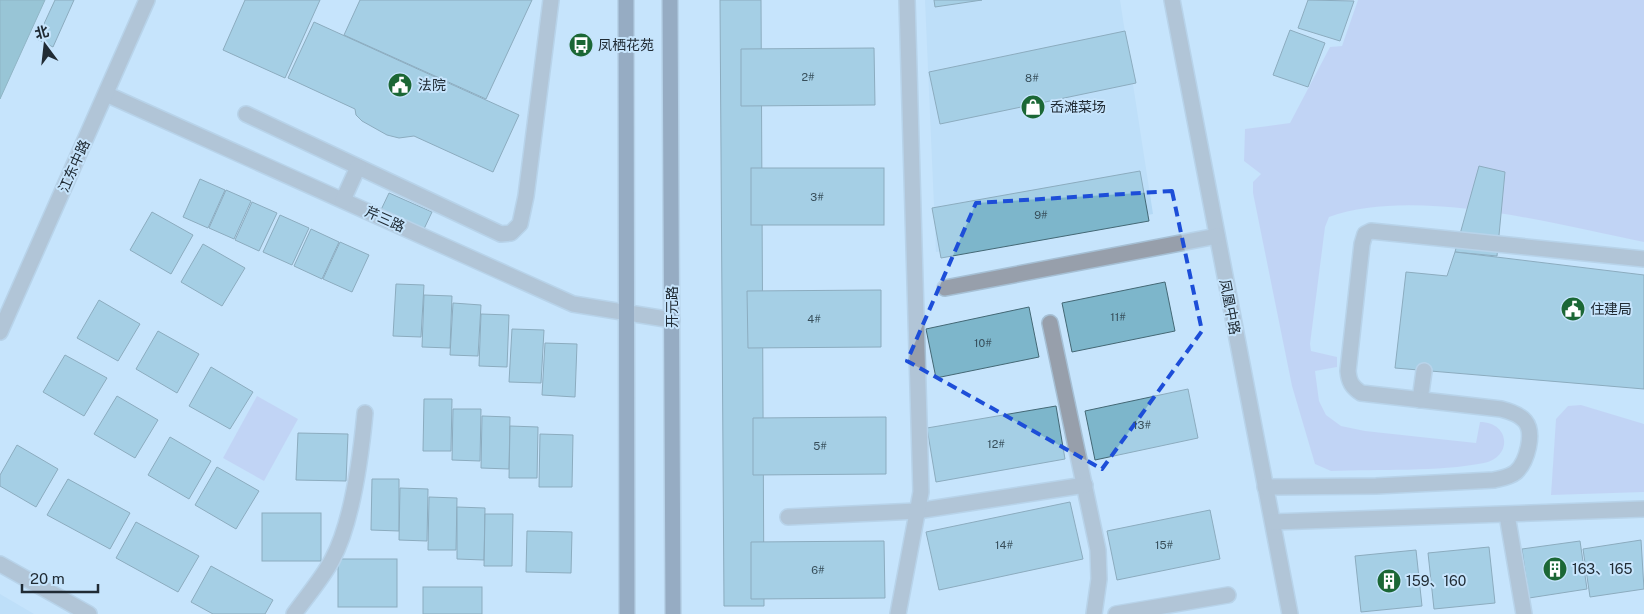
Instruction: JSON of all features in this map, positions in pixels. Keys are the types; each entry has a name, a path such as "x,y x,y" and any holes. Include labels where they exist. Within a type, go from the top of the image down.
{"main road":[{"path":"626,0 626,614"},
{"name":"开元路","path":"670,0 673,614"}],"street":[{"name":"江东中路","path":"0,332 148,0"},
{"path":"246,114 500,234 511,233 520,224 526,196 551,0"},
{"path":"898,614 921,492 907,0"},
{"name":"凤凰中路","path":"1172,0 1290,614"},
{"name":"芹三路","path":"106,94 573,304 672,320"},
{"path":"343,200 358,167"},
{"path":"1265,487 1376,486 1494,480 1508,477 1523,462 1529,432 1526,422 1518,415 1501,409 1361,393 1354,388 1349,380 1349,356 1365,234 1371,231 1644,259"},
{"path":"945,288 1217,236"},
{"path":"1050,324 1098,550 1098,579 1094,614"},
{"path":"1420,400 1424,371"},
{"path":"294,614 332,560 346,522 360,460 365,414"},
{"path":"788,517 917,511 1085,485"},
{"path":"1272,522 1644,509"},
{"path":"1507,515 1524,614"},
{"path":"0,564 89,614"},
{"path":"1116,614 1228,595"}],"highlighted area":[{"path":"1172,191 1202,331 1102,469 907,361 976,203"}],"shaded area":[{"path":"0,0 45,0 0,99"},
{"name":"岙滩菜场","path":"925,0 1120,0 1153,214 936,252"},
{"path":"1358,0 1644,0 1644,242 1485,211 1402,205 1364,208 1329,217 1325,227 1310,344 1311,351 1337,357 1337,367 1315,371 1319,401 1326,415 1341,426 1365,431 1476,443 1480,422 1490,424 1502,433 1503,447 1500,454 1493,460 1484,463 1448,468 1331,471 1315,464 1292,386 1253,193 1253,182 1261,174 1244,161 1245,129 1290,123 1330,47 1342,46"},
{"path":"257,396 298,419 264,481 223,458"},
{"path":"1581,405 1644,424 1644,492 1551,495 1556,419 1568,406"},
{"path":"0,594 34,614 0,614"}],"building":[{"path":"55,0 74,0 53,47 37,39"},
{"path":"245,0 320,0 285,78 223,50"},
{"path":"360,0 532,0 486,99 344,35"},
{"path":"720,0 761,0 764,606 724,606"},
{"path":"934,0 982,0 935,7"},
{"path":"1308,0 1354,1 1340,41 1298,28"},
{"path":"314,22 519,115 493,172 414,136 399,138 387,135 362,121 356,115 355,109 288,78"},
{"path":"1290,30 1325,43 1308,87 1273,75"},
{"path":"1125,31 1136,83 940,124 929,72"},
{"path":"874,48 875,105 741,106 741,49"},
{"path":"1479,166 1505,172 1497,256 1455,252"},
{"path":"751,168 884,168 884,225 751,225"},
{"path":"1140,171 1149,221 941,258 932,208"},
{"path":"200,179 225,190 208,228 183,217"},
{"path":"226,190 251,201 234,239 209,228"},
{"path":"389,193 432,212 423,231 380,212"},
{"path":"252,202 277,213 259,251 235,240"},
{"path":"152,212 193,235 171,274 130,250"},
{"path":"280,215 309,228 292,265 263,252"},
{"path":"311,229 339,242 322,279 294,266"},
{"path":"340,242 369,255 352,292 323,279"},
{"path":"203,244 245,268 222,306 181,282"},
{"path":"1455,252 1644,275 1644,389 1395,368 1406,272 1447,276"},
{"path":"1165,282 1175,331 1072,352 1062,303"},
{"path":"396,284 424,285 421,337 393,336"},
{"path":"881,290 881,347 748,348 747,291"},
{"path":"424,295 452,296 450,348 422,347"},
{"path":"99,300 140,324 118,361 77,338"},
{"path":"453,303 481,305 478,356 450,355"},
{"path":"1029,307 1039,357 936,378 926,329"},
{"path":"481,314 509,315 507,367 479,366"},
{"path":"512,329 544,330 541,383 509,382"},
{"path":"158,331 199,354 177,393 136,369"},
{"path":"545,343 577,344 575,397 542,395"},
{"path":"65,355 107,378 84,416 43,392"},
{"path":"211,367 253,392 230,429 189,406"},
{"path":"1188,389 1198,438 1095,460 1085,411"},
{"path":"117,396 158,420 135,458 94,434"},
{"path":"424,399 452,399 451,451 423,451"},
{"path":"1056,406 1065,459 936,482 927,428"},
{"path":"453,409 481,409 480,461 452,460"},
{"path":"482,416 510,417 509,469 481,468"},
{"path":"886,417 886,474 753,475 753,418"},
{"path":"510,426 538,427 537,478 509,478"},
{"path":"298,433 348,434 346,481 296,480"},
{"path":"540,434 573,435 572,487 539,487"},
{"path":"170,437 211,461 189,499 148,475"},
{"path":"17,445 58,469 36,507 0,486 0,475"},
{"path":"217,467 259,491 236,529 195,505"},
{"path":"68,479 130,513 110,549 47,515"},
{"path":"372,479 399,479 399,531 371,530"},
{"path":"400,488 428,489 427,541 399,540"},
{"path":"429,497 457,498 456,550 428,550"},
{"path":"1070,502 1083,559 939,590 926,532"},
{"path":"457,507 485,508 484,560 457,559"},
{"path":"1210,510 1220,559 1117,580 1107,531"},
{"path":"262,513 321,513 321,561 262,561"},
{"path":"485,514 513,514 512,566 484,566"},
{"path":"136,522 199,556 178,592 116,558"},
{"path":"527,531 572,532 571,573 526,572"},
{"path":"1641,540 1644,589 1590,597 1583,549"},
{"path":"884,541 885,598 751,599 751,542"},
{"name":"163、165","path":"1580,541 1587,589 1529,598 1522,549"},
{"path":"1489,547 1495,603 1434,609 1428,553"},
{"name":"159、160","path":"1416,550 1422,606 1361,612 1355,556"},
{"path":"338,559 397,559 397,607 338,607"},
{"path":"211,566 273,600 265,614 213,614 191,602"},
{"path":"423,587 482,587 482,614 423,614"}],"place":[{"name":"凤栖花苑","path":"581,45"},
{"name":"法院","path":"400,85"},
{"name":"岙滩菜场","path":"1033,107"},
{"name":"住建局","path":"1573,309"},
{"name":"163、165","path":"1555,569"},
{"name":"159、160","path":"1389,581"}]}
